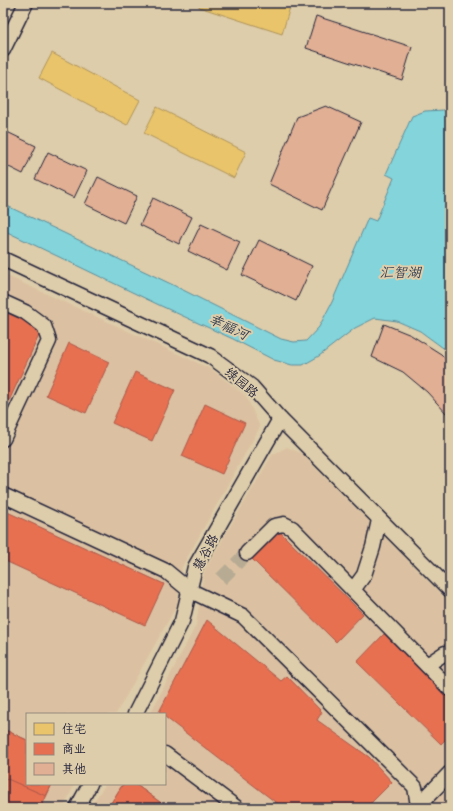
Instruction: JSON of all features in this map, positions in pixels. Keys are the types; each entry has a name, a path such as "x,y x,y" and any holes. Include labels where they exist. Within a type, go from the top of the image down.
{"street":[{"path":"3,50 26,3"},
{"name":"绿园路","path":"3,259 210,356 252,387 280,419 450,590"},
{"path":"3,302 25,312 44,326 49,341 3,439"},
{"name":"慧谷路","path":"136,713 182,621 195,567 280,419"},
{"path":"3,495 166,571 189,590 243,616 415,787 418,807"},
{"path":"353,590 364,575 373,547 379,520"},
{"path":"246,553 274,526 284,524 292,528 450,689"},
{"path":"427,665 445,653 450,652"},
{"path":"166,755 237,808"},
{"path":"418,807 450,773"},
{"path":"76,808 89,785"}],"shaded area":[{"path":"3,274 211,369 246,396 260,427 182,567 177,605 117,713 26,713 26,785 74,785 63,808 3,808"},
{"path":"287,447 301,453 450,603 450,808 89,808 105,785 166,785 166,713 151,713 196,625 204,571 272,455"}],"water":[{"name":"汇智湖","path":"425,111 450,111 450,353 420,331 397,321 375,318 355,328 319,356 303,365 292,365 274,360 233,339 3,230 3,204 171,284 281,339 294,342 306,341 319,327 332,302 368,218 376,221 394,178 386,174 412,116"}],"building: 住宅":[{"path":"200,3 278,3 290,7 282,34 199,7"},
{"path":"52,53 140,100 127,125 39,78"},
{"path":"157,107 246,152 234,178 144,133"}],"building: 商业":[{"path":"3,311 42,329 3,414"},
{"path":"69,343 109,362 86,413 46,395"},
{"path":"135,372 175,390 152,441 112,423"},
{"path":"205,404 245,423 222,474 182,456"},
{"path":"3,510 164,584 145,625 3,560"},
{"path":"279,531 363,614 336,642 252,559"},
{"path":"207,620 281,681 287,676 322,712 317,720 369,757 392,782 366,808 283,808 166,718 166,713 159,712"},
{"path":"384,634 450,699 450,735 441,744 357,662"},
{"path":"3,729 26,740 26,785 52,785 41,808 3,808"},
{"path":"3,729 26,740 26,785 52,785 46,796 3,777"},
{"path":"122,785 136,785 168,808 108,808"},
{"path":"122,785 136,785 168,808 117,808 111,803"},
{"path":"450,797 450,808 447,808 443,804"}],"building: 其他":[{"path":"316,16 412,47 402,80 306,48"},
{"path":"326,106 361,122 322,210 269,184 297,117"},
{"path":"3,130 36,146 23,174 3,164"},
{"path":"48,152 87,171 74,198 35,179"},
{"path":"98,177 137,196 124,223 85,204"},
{"path":"153,198 192,217 179,244 140,225"},
{"path":"201,224 240,242 227,270 188,251"},
{"path":"259,240 312,266 296,301 242,275"},
{"path":"384,324 411,335 441,354 450,363 450,421 447,414 427,392 403,372 372,357"}],"tunnel":[{"path":"221,579 247,553"}],"water label":[{"name":"幸福河","path":"229,326"}]}
